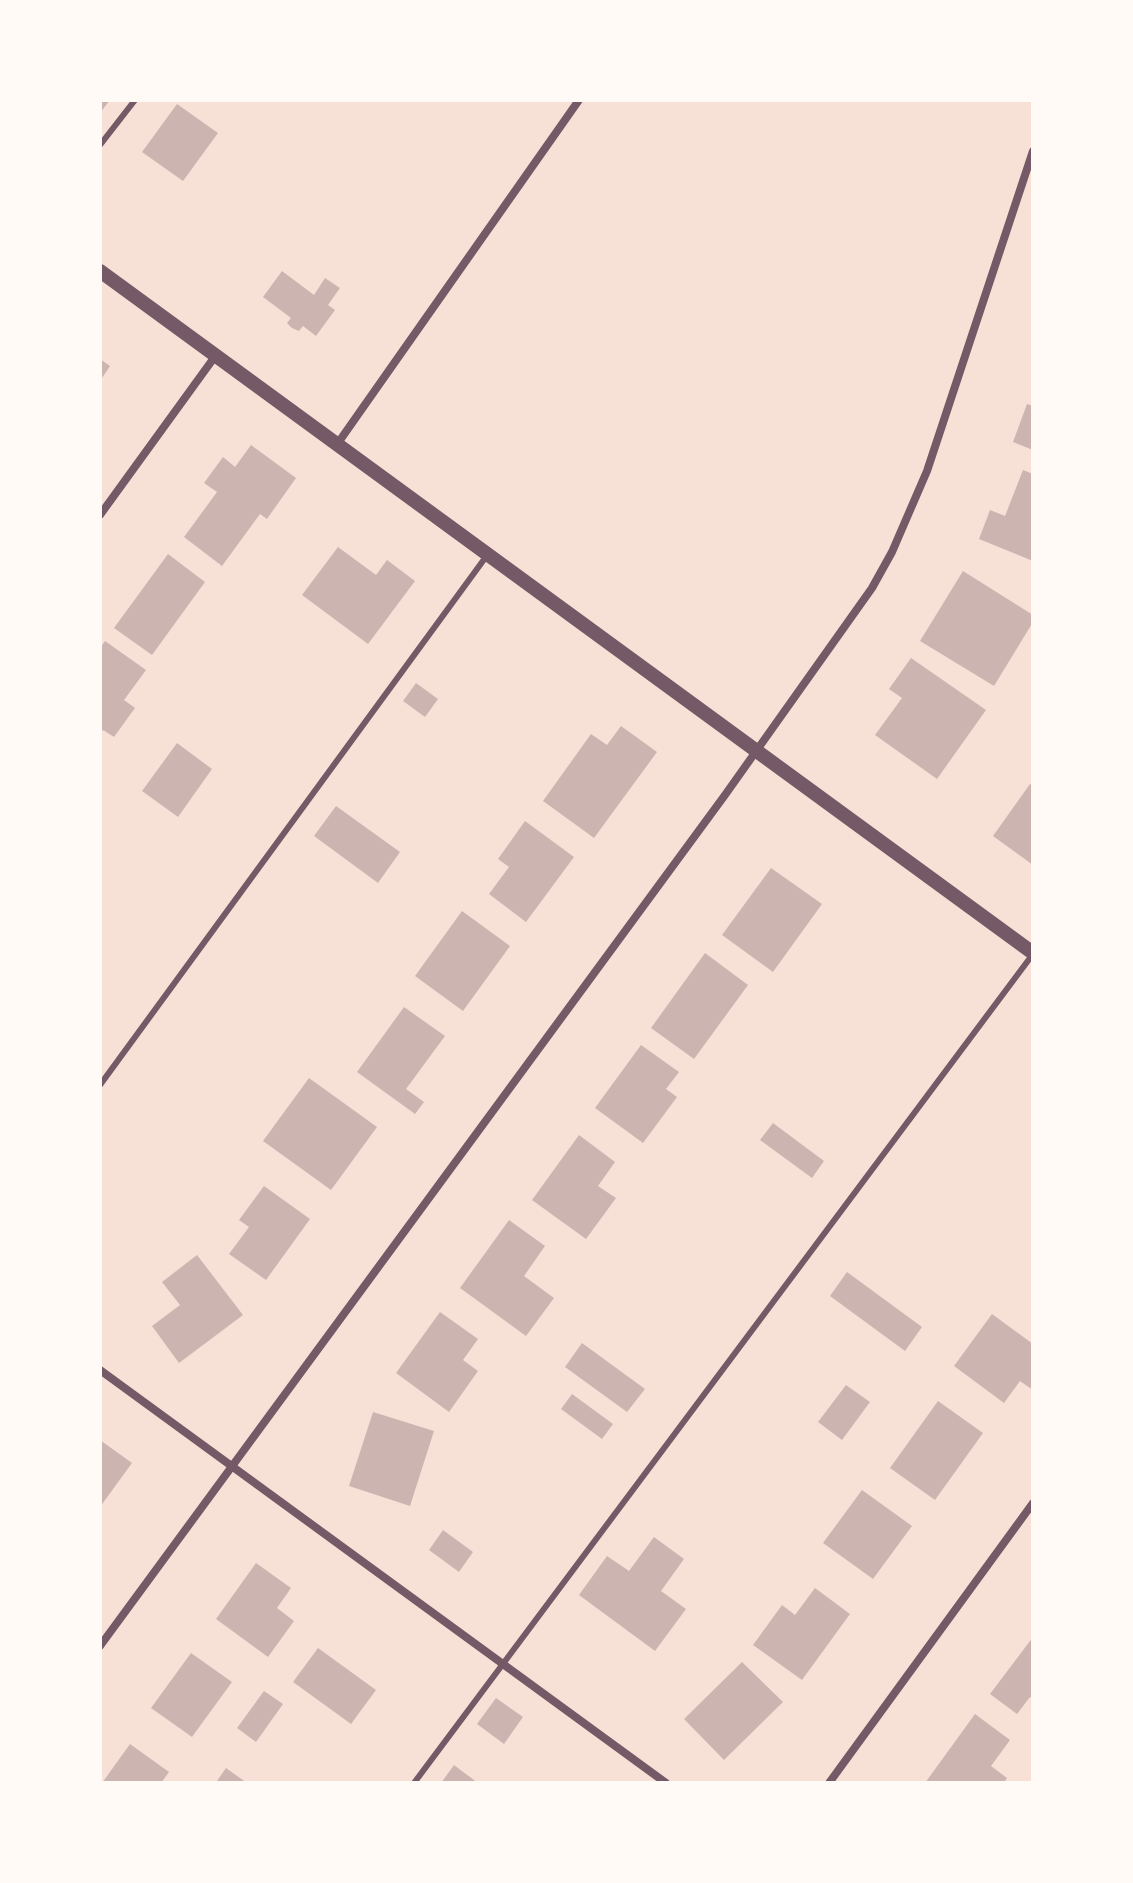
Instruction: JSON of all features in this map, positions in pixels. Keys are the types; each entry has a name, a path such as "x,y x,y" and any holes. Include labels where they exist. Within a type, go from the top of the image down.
{"street":[{"path":"338,443 579,100"},
{"path":"100,1646 757,751 872,588 912,510 1033,151"},
{"path":"100,271 1033,953"},
{"path":"100,515 216,355"},
{"path":"100,1370 666,1783"},
{"path":"829,1783 1033,1503"}],"lane":[{"path":"100,145 135,100"},
{"path":"100,1085 488,554"},
{"path":"414,1783 1033,953"}],"building":[{"path":"100,100 110,100 100,113"},
{"path":"177,104 218,133 183,181 142,152"},
{"path":"282,271 314,295 325,278 340,288 328,305 335,310 316,336 303,326 299,331 292,328 287,323 291,318 263,297"},
{"path":"100,359 110,366 100,381"},
{"path":"1027,404 1033,406 1033,450 1013,442"},
{"path":"251,445 296,478 267,519 260,514 222,566 184,537 217,492 204,483 223,457 235,467"},
{"path":"1023,470 1033,474 1033,561 979,539 990,510 1005,516"},
{"path":"338,547 376,575 387,560 415,581 368,644 302,595"},
{"path":"168,554 205,582 152,655 114,628"},
{"path":"963,571 1033,615 1033,622 994,686 920,641"},
{"path":"105,641 146,670 124,700 135,708 114,737 103,730 100,734 100,648"},
{"path":"911,658 986,710 937,779 875,735 902,698 889,689"},
{"path":"416,683 438,699 425,717 403,701"},
{"path":"621,726 657,752 594,838 543,801 591,734 607,745"},
{"path":"177,743 212,769 178,817 142,791"},
{"path":"1030,784 1033,786 1033,865 993,836"},
{"path":"336,806 400,852 378,883 314,836"},
{"path":"525,821 574,857 526,922 489,894 509,867 498,859"},
{"path":"771,868 822,904 773,972 722,935"},
{"path":"462,911 510,946 463,1011 415,976"},
{"path":"705,953 748,985 694,1059 651,1028"},
{"path":"404,1007 445,1036 406,1089 424,1102 415,1114 357,1072"},
{"path":"641,1045 679,1072 666,1089 677,1097 643,1143 595,1108"},
{"path":"309,1078 377,1127 331,1190 263,1141"},
{"path":"773,1123 824,1161 812,1178 760,1140"},
{"path":"579,1135 615,1162 598,1186 616,1198 586,1239 532,1200"},
{"path":"264,1186 310,1219 266,1280 229,1254 249,1227 239,1220"},
{"path":"509,1220 545,1246 524,1276 554,1298 526,1336 460,1288"},
{"path":"197,1255 243,1315 179,1363 152,1326 180,1305 162,1282"},
{"path":"847,1272 922,1327 905,1351 830,1296"},
{"path":"440,1312 478,1339 463,1360 478,1371 449,1412 396,1373"},
{"path":"992,1314 1033,1344 1033,1390 1020,1381 1004,1403 954,1366"},
{"path":"582,1343 645,1389 627,1412 565,1367"},
{"path":"846,1385 870,1402 842,1440 818,1422"},
{"path":"572,1394 613,1424 602,1439 561,1409"},
{"path":"938,1401 983,1433 935,1500 890,1468"},
{"path":"373,1412 434,1431 410,1506 349,1486"},
{"path":"100,1440 132,1463 100,1507"},
{"path":"862,1490 912,1526 873,1579 823,1543"},
{"path":"443,1530 473,1552 459,1572 429,1550"},
{"path":"654,1537 684,1559 661,1591 686,1609 655,1651 579,1595 607,1556 629,1571"},
{"path":"256,1563 291,1588 277,1608 294,1621 268,1657 216,1619"},
{"path":"815,1588 850,1614 802,1680 753,1645 782,1605 795,1615"},
{"path":"1033,1637 1033,1699 1030,1697 1017,1714 990,1694"},
{"path":"318,1648 376,1690 351,1724 293,1682"},
{"path":"191,1653 232,1682 192,1737 151,1708"},
{"path":"742,1662 783,1702 724,1760 684,1719"},
{"path":"264,1691 283,1704 256,1742 237,1728"},
{"path":"496,1698 523,1717 504,1744 477,1724"},
{"path":"975,1714 1010,1740 991,1766 1007,1778 1004,1783 925,1783"},
{"path":"130,1744 169,1772 161,1783 102,1783"},
{"path":"454,1765 478,1783 441,1783"},
{"path":"226,1768 247,1783 217,1781"}]}
